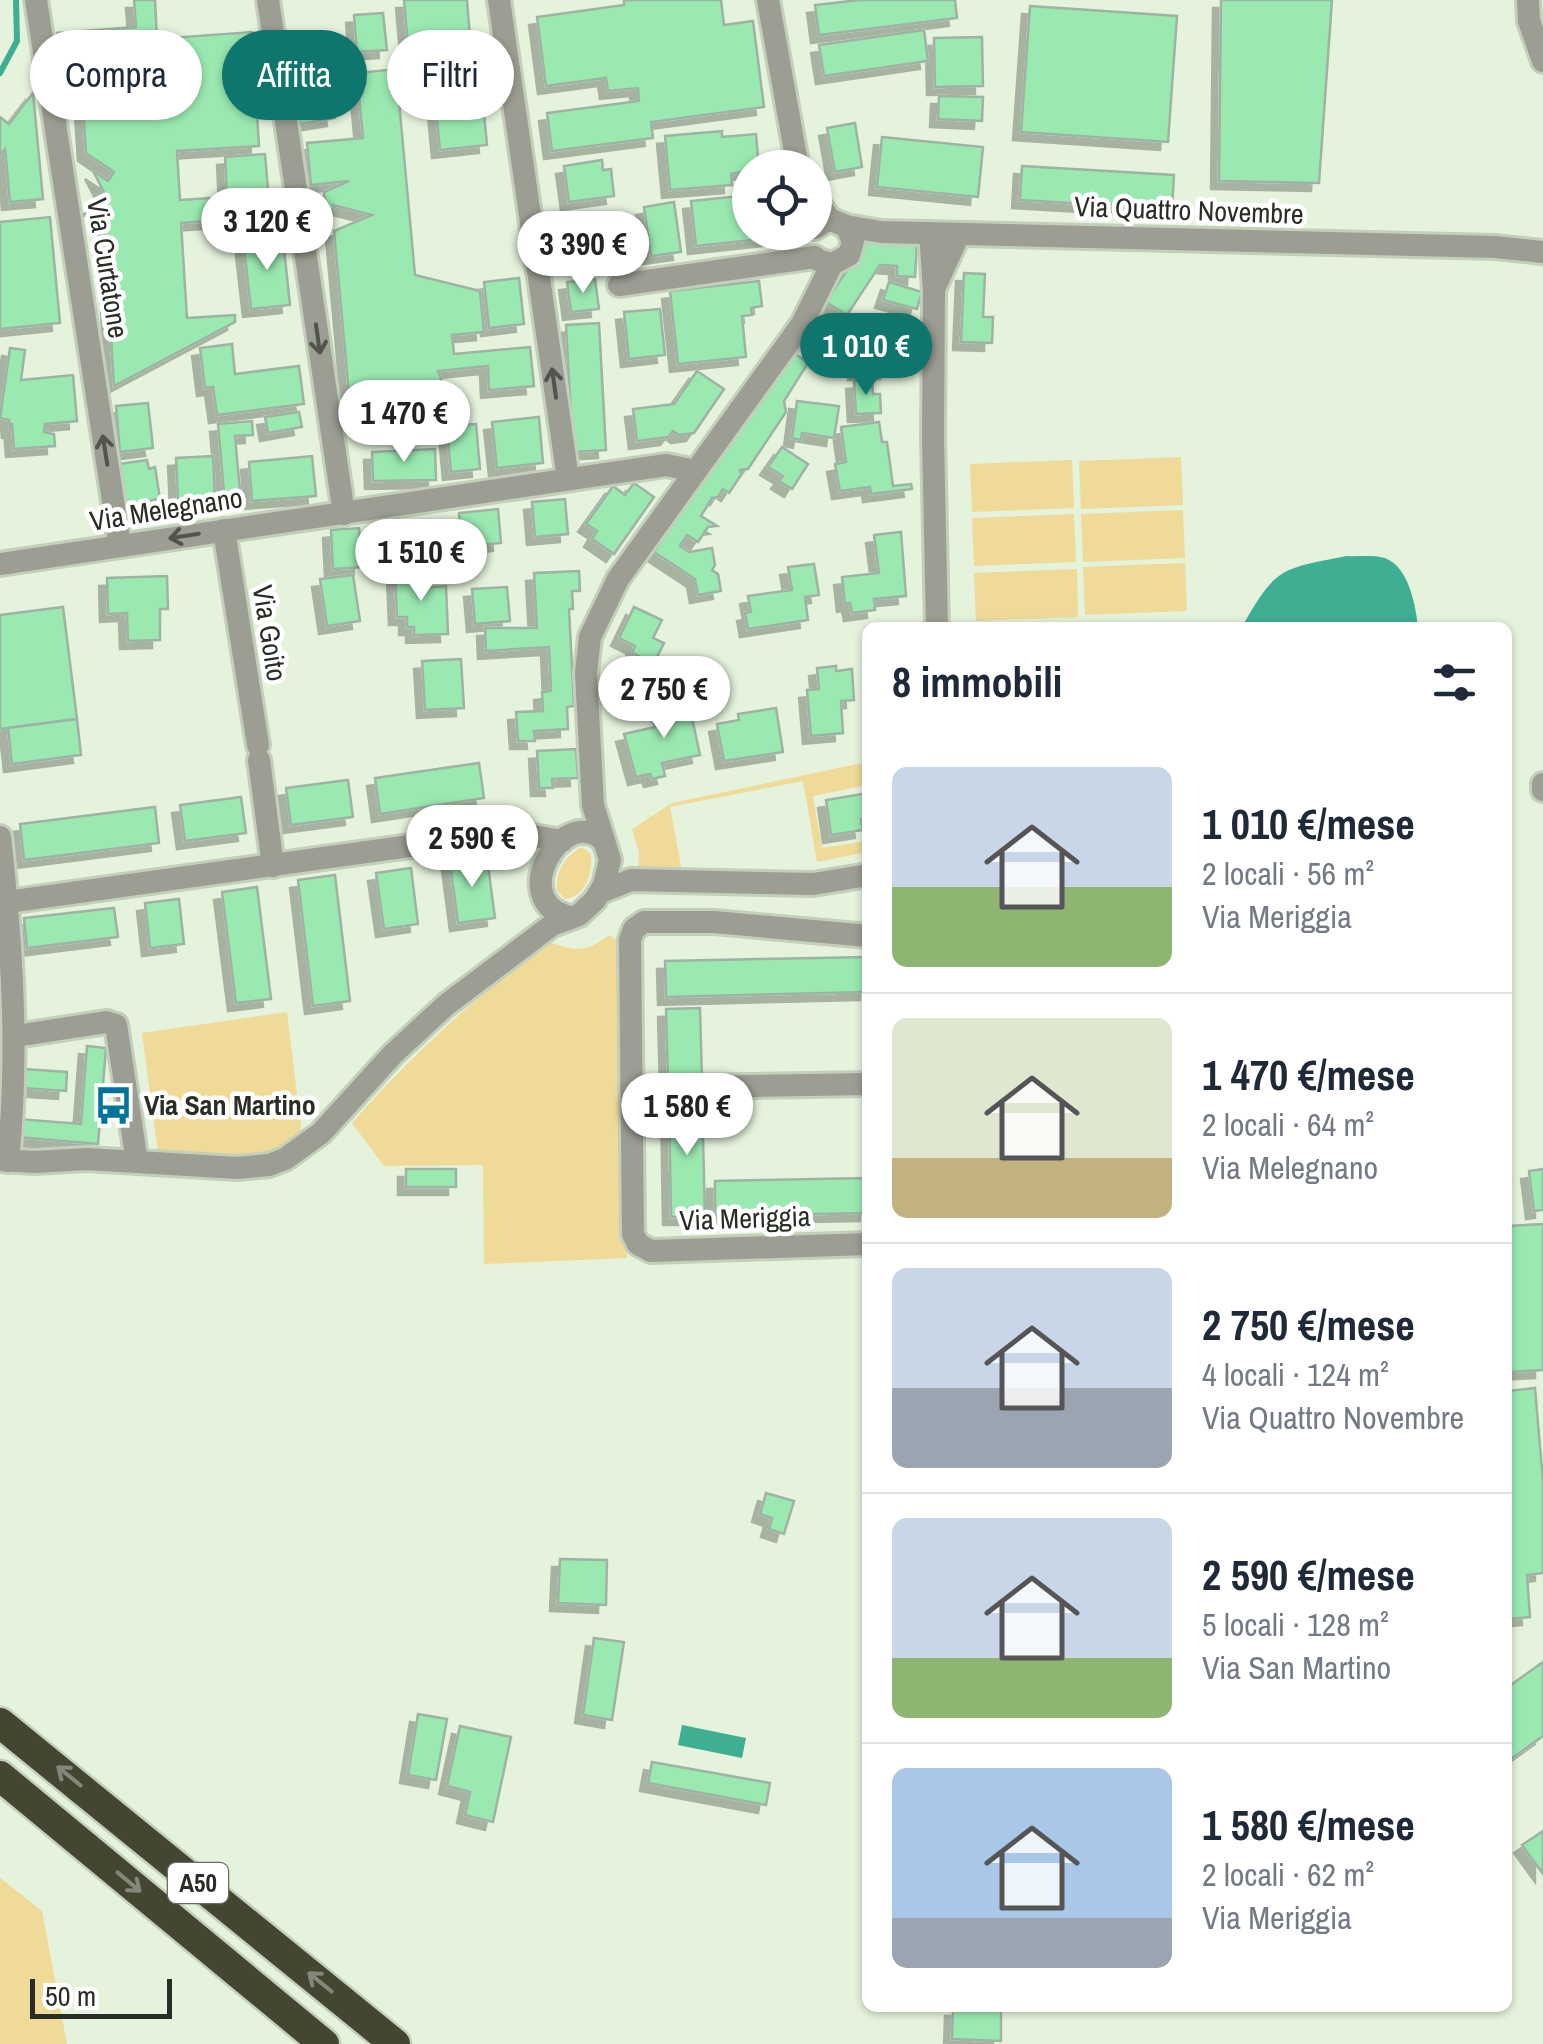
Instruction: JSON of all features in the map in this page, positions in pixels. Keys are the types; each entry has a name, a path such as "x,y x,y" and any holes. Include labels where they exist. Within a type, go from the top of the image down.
{"highway":[{"name":"A50","path":"0,1723 395,2044"},
{"name":"A50","path":"0,1776 324,2044"}],"street":[{"name":"Via Curtatone","path":"36,0 120,546"},
{"path":"268,0 344,514"},
{"path":"499,0 568,479"},
{"path":"768,0 797,150"},
{"path":"1528,0 1529,21 1543,61"},
{"name":"Via Quattro Novembre","path":"832,239 881,232 1495,247 1543,252"},
{"path":"930,233 938,622"},
{"path":"934,291 959,234"},
{"name":"Via Quattro Novembre","path":"1495,247 1543,243"},
{"name":"Via Quattro Novembre","path":"619,285 778,250"},
{"path":"630,880 615,869 593,805 586,673 590,636 618,579 802,324 819,285 823,250"},
{"name":"Via Melegnano","path":"0,564 666,465 696,471"},
{"name":"Via Goito","path":"224,530 273,866"},
{"path":"534,938 546,905 540,885 564,843 593,805"},
{"path":"8,911 273,866 511,832 564,843 597,835 607,851 601,892"},
{"path":"0,836 16,1036 4,1160 236,1168 269,1165 285,1159 321,1133 393,1054 446,1006 534,938 589,907 601,892 630,880 813,884 862,877"},
{"path":"546,905 570,917"},
{"name":"Via Meriggia","path":"862,935 714,922 644,922 634,929 630,940 633,1234 638,1244 651,1251 862,1244"},
{"path":"16,1036 106,1022 116,1026 137,1162"},
{"path":"632,1088 862,1084"}],"shaded area":[{"path":"1181,457 1183,505 1081,509 1079,461"},
{"path":"1072,460 1074,508 972,512 970,464"},
{"path":"1183,510 1185,558 1083,562 1081,514"},
{"path":"1074,514 1076,562 974,566 972,518"},
{"path":"1185,563 1187,611 1085,615 1083,567"},
{"path":"1077,569 1078,617 976,621 974,573"},
{"path":"862,763 862,786 813,796 822,848 862,842 862,853 817,862 803,781 670,807 682,871 638,874 639,852 632,829 672,803"},
{"path":"582,847 591,854 589,876 578,894 565,899 557,891 560,871 566,860"},
{"path":"609,935 623,944 627,1258 484,1264 483,1165 384,1166 352,1123 445,1028 546,942 585,948"},
{"path":"287,1012 302,1135 273,1153 249,1157 158,1153 142,1033"},
{"path":"0,1878 42,1911 67,2044 0,2044"}],"water":[{"path":"1347,556 1389,560 1402,572 1417,622 1245,622 1272,582 1307,564"},
{"path":"682,1725 746,1738 742,1758 678,1745"}],"building":[{"path":"134,0 155,0 157,30 96,30 136,27"},
{"path":"404,0 467,0 469,30 407,30"},
{"path":"624,0 721,0 724,25 753,21 764,107 651,122 653,138 552,151 547,113 639,101 638,88 608,91 606,78 546,86 537,17 624,5"},
{"path":"859,0 955,0 957,18 819,35 815,5"},
{"path":"1221,0 1332,0 1319,183 1219,181"},
{"path":"1030,6 1177,16 1168,142 1021,132"},
{"path":"383,13 387,50 367,51 367,30 355,30 354,15"},
{"path":"924,30 928,61 824,76 819,45"},
{"path":"222,34 222,120 257,120 259,146 177,151 180,200 227,197 225,157 265,154 268,189 251,190 289,216 181,223 187,318 235,315 235,322 114,386 103,207 88,208 107,198 93,171 108,181 114,172 86,153 84,120 202,120 202,36"},
{"path":"982,37 983,86 935,87 934,38"},
{"path":"387,70 387,120 401,120 415,275 480,291 484,332 452,335 454,354 530,347 534,386 489,390 488,366 438,371 460,425 476,424 480,469 451,472 444,398 439,418 387,423 376,434 350,404 334,231 372,215 333,205 334,209 326,212 324,192 349,181 311,185 307,143 363,138 367,72"},
{"path":"939,96 983,97 982,121 938,119"},
{"path":"30,97 43,199 10,202 5,149 0,155 0,117 9,124"},
{"path":"437,120 485,120 487,145 440,150"},
{"path":"855,123 862,167 835,172 827,128"},
{"path":"722,131 722,137 756,134 757,150 732,150 732,185 670,190 665,136"},
{"path":"882,137 983,147 978,197 877,187"},
{"path":"602,160 603,170 611,169 614,196 569,202 564,166"},
{"path":"1022,166 1174,175 1172,209 1020,200"},
{"path":"732,197 732,242 696,246 691,201"},
{"path":"674,202 681,252 651,256 644,207"},
{"path":"619,214 620,222 628,220 633,255 604,259 597,217"},
{"path":"50,217 60,323 0,329 0,222"},
{"path":"583,220 584,246 548,248 547,222"},
{"path":"253,238 253,242 283,239 290,305 251,309 243,239"},
{"path":"866,241 917,244 915,277 897,276 897,266 880,265 847,315 826,302"},
{"path":"964,273 985,274 983,317 993,317 992,343 961,342"},
{"path":"519,278 524,324 489,328 484,282"},
{"path":"595,279 599,309 571,312 567,282"},
{"path":"759,281 762,306 751,308 752,315 742,316 746,357 678,364 670,291"},
{"path":"889,282 922,292 917,309 883,300"},
{"path":"660,309 665,355 629,359 624,312"},
{"path":"599,323 606,450 573,452 566,325"},
{"path":"856,342 888,342 888,371 856,372"},
{"path":"232,344 235,374 299,366 304,404 217,415 213,387 205,388 200,348"},
{"path":"785,346 808,363 784,401 786,412 748,469 740,470 741,475 729,493 723,489 718,497 712,498 701,516 717,526 708,527 698,542 687,535 680,546 689,552 712,548 712,570 718,574 721,591 698,595 695,579 654,552"},
{"path":"10,348 25,350 21,380 73,375 77,421 45,424 44,432 54,434 55,446 14,449 12,423 10,431 9,420 0,418"},
{"path":"697,371 724,389 694,433 679,435 673,431 668,437 637,441 633,409 674,404"},
{"path":"872,380 873,394 880,394 881,413 856,414 854,381"},
{"path":"797,401 839,406 834,438 802,433 801,440 792,438"},
{"path":"148,403 153,448 120,452 116,406"},
{"path":"299,412 302,427 268,433 265,417"},
{"path":"539,417 543,463 497,468 492,422"},
{"path":"252,421 253,435 235,436 241,502 225,504 218,424"},
{"path":"879,422 882,442 887,442 893,486 911,484 912,489 871,494 870,487 840,491 835,464 846,462 841,427"},
{"path":"782,447 808,464 792,489 779,481 783,476 768,467"},
{"path":"435,449 436,480 373,481 372,452"},
{"path":"213,456 215,498 178,500 176,458"},
{"path":"312,456 316,496 252,501 249,462"},
{"path":"147,460 149,469 155,467 160,499 125,505 119,464"},
{"path":"634,483 654,497 614,554 592,539 597,531 586,524 613,486 625,495"},
{"path":"565,499 568,534 535,537 532,502"},
{"path":"498,509 501,543 462,547 459,513"},
{"path":"438,525 442,564 393,569 389,529"},
{"path":"359,528 362,567 333,569 331,530"},
{"path":"901,532 906,596 874,599 875,610 852,613 850,603 845,604 842,577 879,573 874,535"},
{"path":"814,564 819,595 805,597 808,620 748,629 748,596 792,590 788,567"},
{"path":"421,569 422,588 446,586 448,634 414,635 414,627 407,627 407,617 397,617 395,571"},
{"path":"579,571 580,591 572,591 573,609 569,609 574,706 567,707 568,729 534,731 535,741 518,741 516,712 543,711 542,692 551,691 549,647 486,651 485,628 537,628 534,573"},
{"path":"353,575 360,621 327,626 320,579"},
{"path":"167,576 168,609 160,609 160,640 128,641 127,613 108,614 107,578"},
{"path":"507,587 510,621 475,624 472,589"},
{"path":"63,607 77,719 0,729 0,615"},
{"path":"634,607 662,620 653,638 664,643 654,663 632,653 635,646 619,638"},
{"path":"461,659 464,708 425,710 422,661"},
{"path":"836,666 836,671 852,669 854,700 841,701 843,733 811,736 807,690 819,689 817,668"},
{"path":"688,699 700,755 662,763 665,776 636,777 624,734 664,725 660,705"},
{"path":"776,708 783,752 724,761 717,724 739,720 738,714"},
{"path":"77,719 81,755 12,764 8,728"},
{"path":"576,749 578,778 552,779 553,788 539,788 537,751"},
{"path":"479,763 484,798 380,814 375,778"},
{"path":"348,780 353,817 291,825 286,788"},
{"path":"862,794 862,830 831,835 826,800"},
{"path":"241,797 246,833 185,841 180,805"},
{"path":"155,807 159,843 24,860 20,824"},
{"path":"487,858 495,918 458,923 450,863"},
{"path":"411,868 418,924 384,929 376,873"},
{"path":"335,875 350,1001 313,1006 298,880"},
{"path":"257,887 271,999 236,1003 222,892"},
{"path":"179,899 184,944 150,948 145,903"},
{"path":"114,908 118,937 27,948 24,918"},
{"path":"862,957 862,992 666,997 665,961"},
{"path":"700,1008 702,1079 668,1080 666,1009"},
{"path":"87,1046 106,1048 98,1144 17,1137 19,1119 81,1124"},
{"path":"24,1069 67,1072 66,1091 22,1088"},
{"path":"702,1097 705,1217 671,1217 669,1098"},
{"path":"406,1169 456,1169 456,1187 406,1187"},
{"path":"1543,1169 1543,1210 1534,1211 1529,1171"},
{"path":"862,1178 862,1213 715,1216 715,1181"},
{"path":"1543,1224 1543,1370 1512,1372 1512,1226"},
{"path":"1535,1388 1543,1481 1543,1573 1527,1575 1530,1617 1512,1619 1512,1391"},
{"path":"766,1493 794,1501 784,1534 769,1529 772,1518 760,1514"},
{"path":"560,1559 607,1560 606,1605 558,1603"},
{"path":"594,1638 624,1642 612,1720 583,1715"},
{"path":"1543,1662 1543,1736 1512,1758 1512,1684"},
{"path":"418,1714 447,1719 436,1780 408,1775"},
{"path":"460,1726 511,1737 493,1822 465,1815 470,1792 447,1786"},
{"path":"652,1762 770,1783 766,1805 648,1783"},
{"path":"1543,1831 1543,1874 1522,1845"},
{"path":"953,2012 1001,2012 1001,2041 952,2039"}],"waterway":[{"path":"0,73 17,41 16,0"}],"place":[{"name":"Via San Martino","path":"114,1105"}]}
